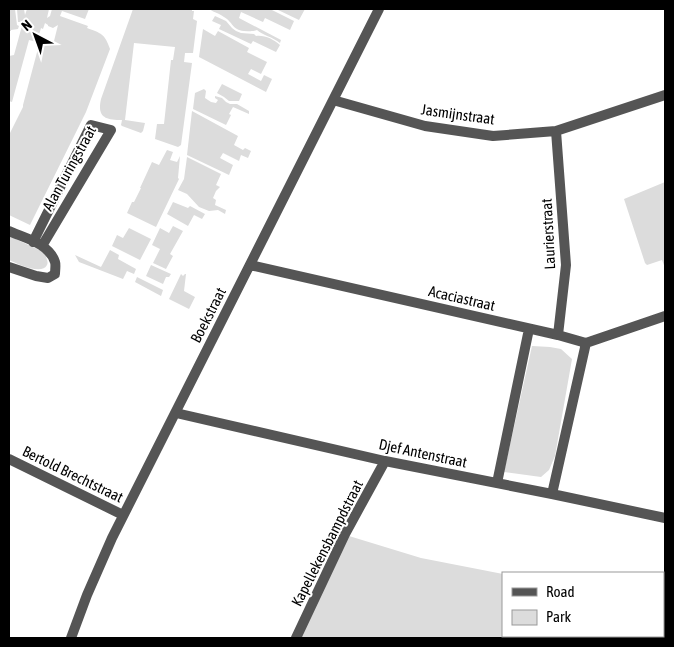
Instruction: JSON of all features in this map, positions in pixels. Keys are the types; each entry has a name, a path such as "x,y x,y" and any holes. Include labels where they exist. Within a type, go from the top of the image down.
{"street":[{"name":"Boekstraat","path":"71,638 92,584 124,516 379,9"},
{"name":"Jasmijnstraat","path":"333,100 425,126 493,136 556,131 665,95"},
{"name":"Alan Turingstraat","path":"91,125 111,130 38,244 91,125"},
{"name":"Laurierstraat","path":"556,131 566,265 558,335"},
{"path":"9,231 38,244 50,252 56,263 55,274 48,278 9,267"},
{"name":"Acaciastraat","path":"250,265 586,343"},
{"path":"552,494 586,343 665,316"},
{"path":"497,484 529,329"},
{"name":"Djef Antenstraat","path":"176,413 386,461 665,518"},
{"name":"Bertold Brechtstraat","path":"9,460 124,516"},
{"name":"Kapellekensbampdstraat","path":"296,638 345,534 386,461"}],"green space":[{"path":"9,9 15,9 17,25 19,26 18,29 11,31 9,31"},
{"path":"17,9 24,9 25,15 27,9 49,9 47,18 50,16 52,9 89,9 85,19 62,11 60,16 88,26 87,28 99,33 104,37 110,49 86,112 30,225 9,215 9,135 23,107 40,41 53,45 58,25 53,28 45,23 43,29 41,28 37,42 29,40 12,102 9,101 9,56 14,55 23,22 18,22"},
{"path":"133,9 192,9 194,11 193,19 197,21 193,53 185,53 184,62 192,63 181,145 178,147 155,139 157,124 164,124 171,60 173,60 175,47 134,43 125,120 145,123 141,133 122,126 122,120 107,118 101,114 101,99"},
{"path":"209,9 270,9 294,21 290,30 265,18 263,22 241,12 239,18 281,40 280,43 257,30 244,31 237,29 227,19"},
{"path":"276,9 305,9 299,20"},
{"path":"215,16 226,21 236,31 266,37 280,45 276,52 253,41 251,44 219,29 221,25 212,21"},
{"path":"203,29 215,36 218,31 249,48 247,52 267,62 261,74 251,69 248,74 261,81 264,75 272,79 266,92 199,57"},
{"path":"222,84 242,94 239,101 229,101 217,93"},
{"path":"204,89 206,91 205,98 211,102 216,103 218,100 215,96 222,98 230,104 237,104 249,111 249,114 233,107 226,125 193,109 195,93"},
{"path":"192,111 238,136 234,145 243,150 245,148 251,151 248,158 241,155 239,161 223,153 220,158 233,165 229,175 187,155"},
{"path":"167,150 173,152 170,160 177,162 180,156 179,179 156,227 127,213 141,188 152,162 159,165"},
{"path":"187,157 221,174 216,185 220,187 213,198 216,200 215,205 226,210 225,214 218,210 209,211 199,207 187,194 178,190 184,179"},
{"path":"665,182 665,268 662,260 647,265 645,263 624,199"},
{"path":"173,202 188,208 190,206 205,214 202,219 194,215 188,226 167,214"},
{"path":"173,226 183,231 170,254 173,256 166,269 153,263 160,249 152,245 160,228 169,233"},
{"path":"129,228 151,239 140,260 112,246 117,235 123,238"},
{"path":"9,236 46,253 47,265 44,268 35,269 9,260"},
{"path":"110,250 119,255 118,259 136,269 134,274 127,271 123,279 79,262 75,255 101,267"},
{"path":"151,265 171,274 169,277 166,277 163,284 146,276"},
{"path":"181,274 183,276 186,274 184,291 195,297 189,309 169,299"},
{"path":"137,277 163,290 161,296 135,282"},
{"path":"532,346 561,349 572,359 555,456 549,470 541,477 504,472"},
{"path":"349,536 421,558 502,574 502,637 664,637 665,608 665,638 300,638"}]}
